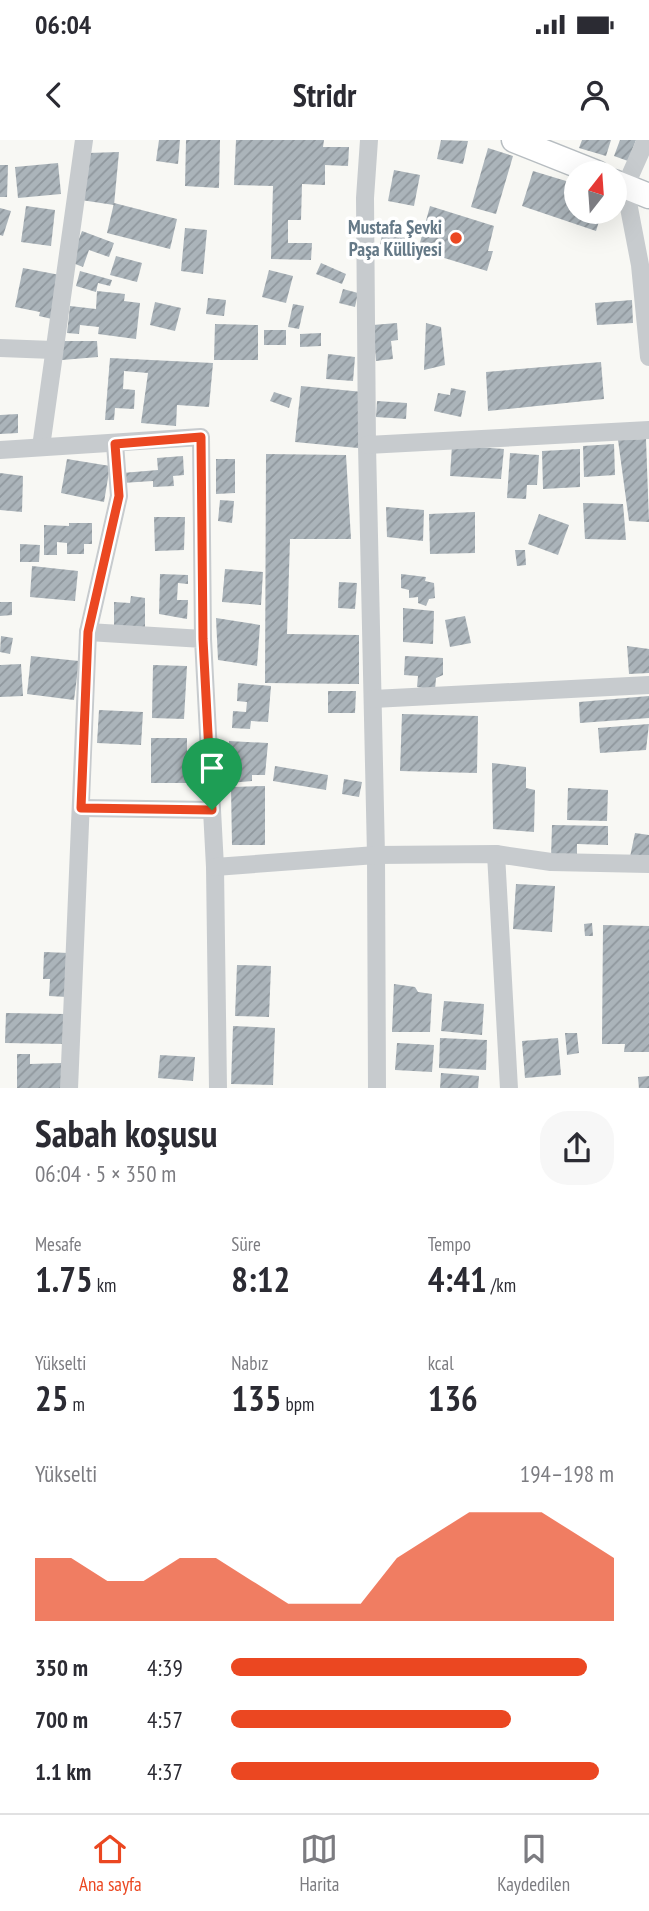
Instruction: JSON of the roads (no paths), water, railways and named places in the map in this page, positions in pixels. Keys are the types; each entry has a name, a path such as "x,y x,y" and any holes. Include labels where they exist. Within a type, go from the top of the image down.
{"street":[{"path":"41,447 84,140"},
{"path":"369,140 365,198 367,445 376,855 377,1088"},
{"path":"514,140 567,161"},
{"path":"627,173 646,140"},
{"path":"627,188 649,196"},
{"path":"627,213 640,265 649,357"},
{"path":"0,348 53,350"},
{"path":"367,445 649,430"},
{"path":"0,450 201,437 203,639 215,867 218,1088"},
{"path":"69,1088 88,632 119,496 115,444"},
{"path":"88,632 203,639"},
{"path":"373,699 649,685"},
{"path":"81,808 212,810"},
{"path":"215,867 376,855 496,854 551,862 649,864"},
{"path":"496,854 509,1088"}],"place":[{"name":"Mustafa Şevki Paşa Külliyesi","path":"456,238"}]}
